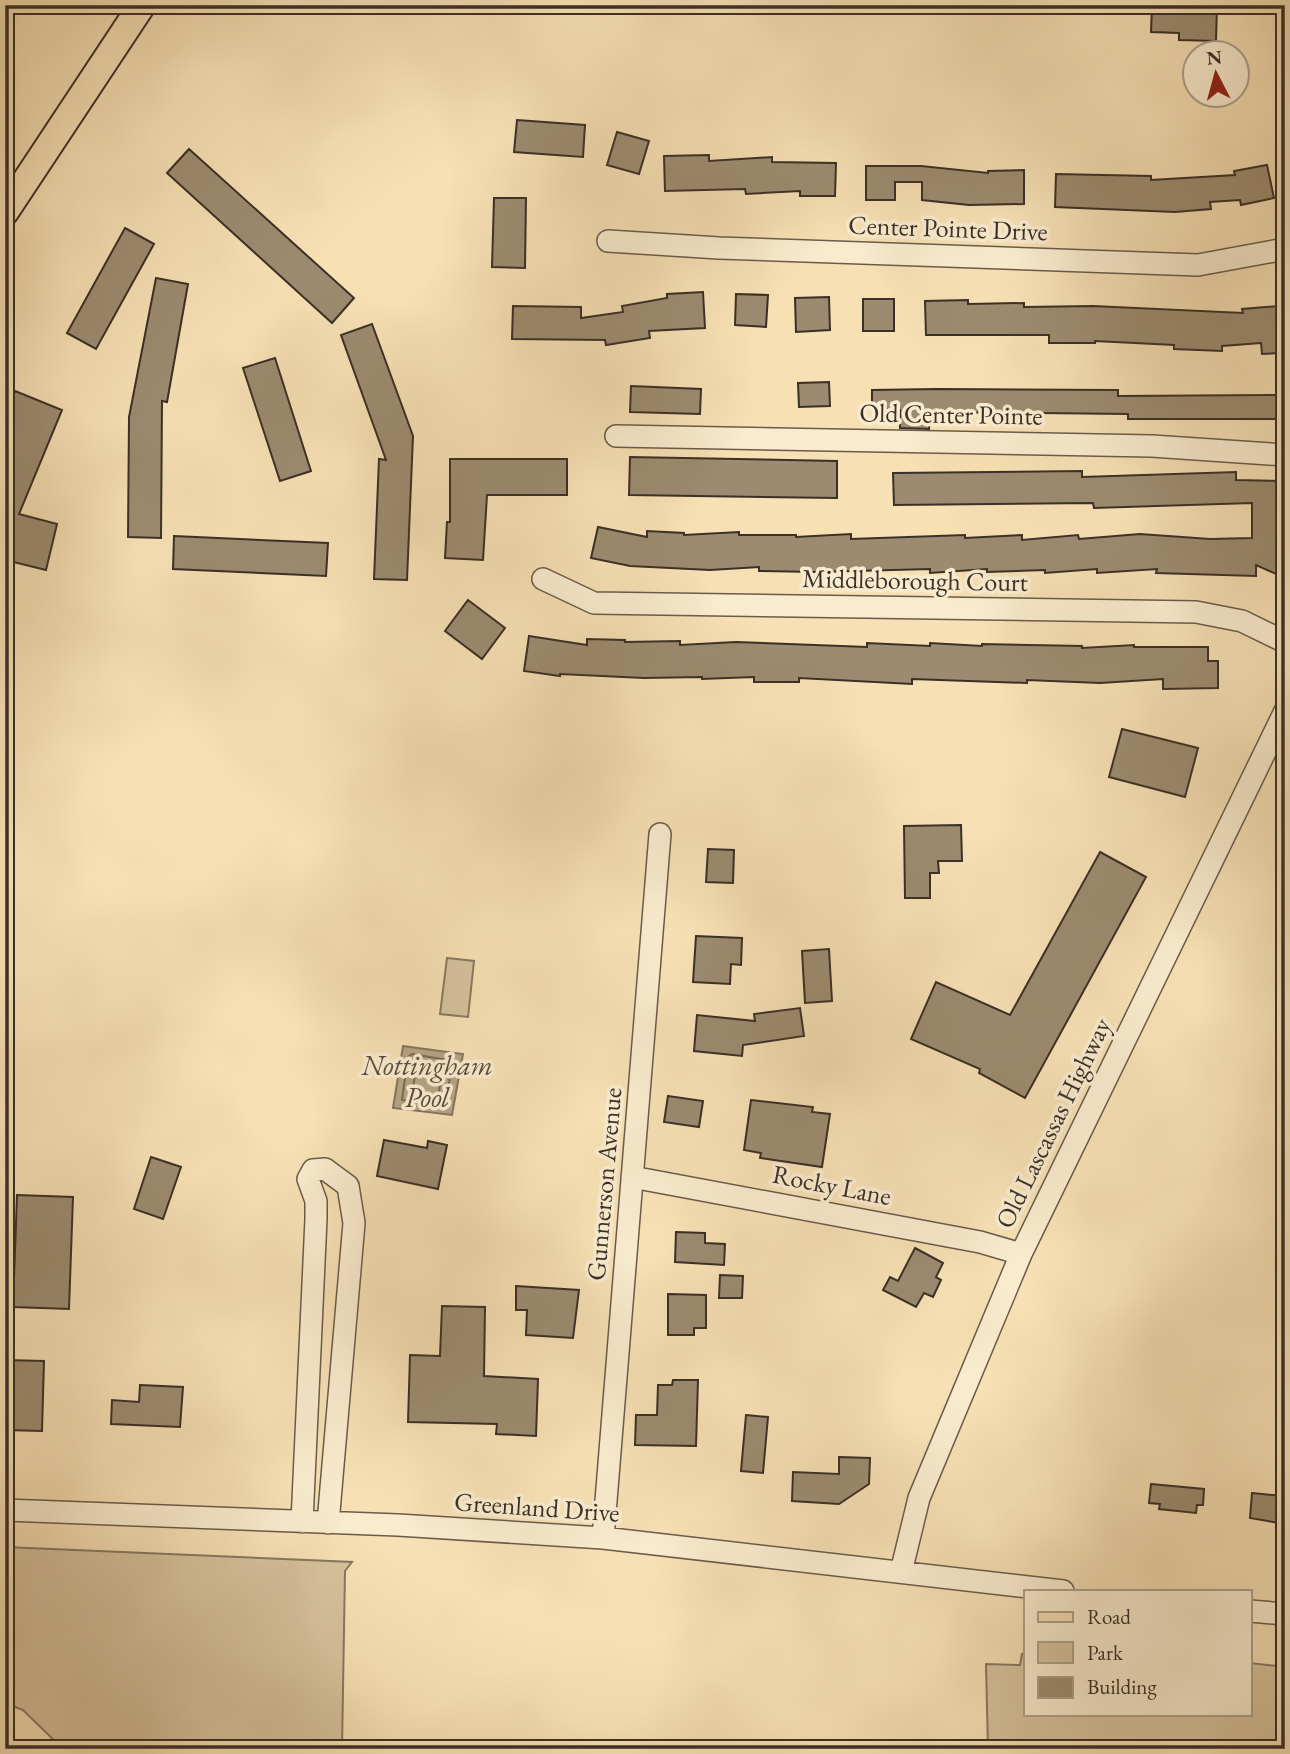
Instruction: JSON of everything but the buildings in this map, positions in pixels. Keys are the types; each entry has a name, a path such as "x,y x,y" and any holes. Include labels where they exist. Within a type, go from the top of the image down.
{"main road":[{"path":"5,212 142,5"}],"street":[{"name":"Center Pointe Drive","path":"608,241 719,248 1198,265 1285,249"},
{"name":"Old Center Pointe","path":"616,436 1152,446 1285,455"},
{"name":"Middleborough Court","path":"543,579 594,603 1196,612 1242,621 1285,642"},
{"name":"Old Lascassas Highway","path":"901,1572 919,1498 1021,1254 1276,748 1285,711"},
{"name":"Gunnerson Avenue","path":"603,1538 660,834"},
{"path":"302,1522 316,1219 316,1201 308,1179 313,1170 325,1170 348,1186 354,1223 328,1523"},
{"name":"Rocky Lane","path":"632,1177 968,1240 1021,1254"},
{"name":"Greenland Drive","path":"5,1510 328,1523 603,1538 1054,1590"},
{"path":"1252,1611 1285,1614"}],"green space":[{"path":"447,958 474,961 468,1017 440,1014"},
{"path":"5,1547 352,1562 345,1571 342,1749 63,1749 23,1710 5,1703"},
{"path":"1024,1653 1024,1716 1252,1716 1252,1663 1285,1667 1285,1749 988,1749 986,1664 1020,1665"}],"water":[{"name":"Nottingham Pool","path":"403,1046 463,1054 452,1115 393,1108"}]}
